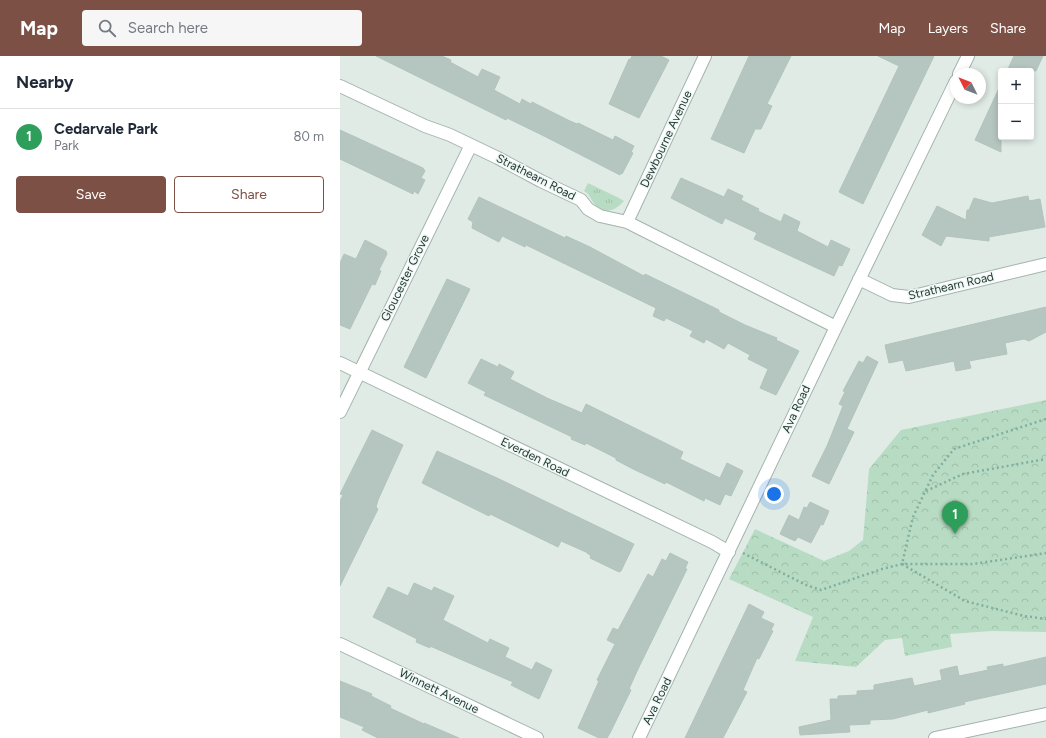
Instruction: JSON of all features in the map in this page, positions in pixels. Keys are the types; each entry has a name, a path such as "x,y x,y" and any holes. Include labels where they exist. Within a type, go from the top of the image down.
{"street":[{"name":"Dewbourne Avenue","path":"627,222 705,56"},
{"path":"963,68 968,56"},
{"name":"Strathearn Road","path":"340,86 425,126 471,145 581,200 588,209 600,216 627,222 836,327"},
{"name":"Ava Road","path":"639,738 859,279 950,93"},
{"name":"Gloucester Grove","path":"340,412 471,145"},
{"name":"Strathearn Road","path":"859,279 892,295 908,297 1046,264"},
{"name":"Everden Road","path":"340,363 712,542 729,552"},
{"name":"Winnett Avenue","path":"340,644 537,738"},
{"path":"936,738 1046,714"}],"path":[{"path":"902,564 913,517 933,475 954,449 1046,419"},
{"path":"925,492 963,474 1046,459"},
{"path":"729,552 742,553 806,585 821,590 882,568 902,564 972,564 1046,553"},
{"path":"902,564 965,601 1024,616 1046,619"}],"green space":[{"path":"588,183 624,201 618,207 611,210 607,211 600,209 584,191"},
{"path":"1046,400 1046,632 992,631 950,634 952,647 905,656 902,638 885,640 856,667 795,661 813,617 729,579 755,529 824,561 849,551 863,540 869,469 901,430"}],"building":[{"path":"376,56 442,56 478,77 482,69 500,77 494,90 520,104 522,99 531,104 532,102 613,140 615,136 634,146 631,152 633,153 622,174 621,173 620,175 546,137 507,118 506,120"},
{"path":"632,56 661,56 669,60 639,118 609,104 629,59 630,60"},
{"path":"749,56 791,56 767,104 772,106 761,129 755,129 744,153 711,139"},
{"path":"878,56 934,56 863,204 839,192 899,66"},
{"path":"1014,56 1043,56 1036,71 1034,71 1034,68 1008,68"},
{"path":"998,90 998,140 1001,140 1001,152 975,140"},
{"path":"340,130 423,168 425,171 421,178 425,180 418,194 414,191 413,194 340,159"},
{"path":"681,178 724,197 728,189 743,196 741,200 759,209 758,211 781,222 784,214 800,222 797,231 828,247 831,240 850,249 842,266 839,265 834,276 754,239 757,233 725,218 722,224 671,198"},
{"path":"1028,196 1029,201 1040,199 1045,227 989,237 989,241 946,236 941,246 922,235 937,206 966,220 967,210 969,210 974,198 992,203"},
{"path":"479,197 565,238 566,236 590,247 644,276 645,274 719,310 719,312 745,325 777,338 776,340 799,351 776,395 760,388 768,369 748,359 750,355 728,343 724,349 706,339 704,343 690,336 693,331 666,318 664,321 653,316 656,308 526,245 525,247 502,236 499,242 472,228 473,222 468,219"},
{"path":"365,240 386,251 387,254 379,270 381,271 375,285 372,284 350,329 340,325 340,263 344,254 356,259"},
{"path":"447,279 470,289 426,378 404,367"},
{"path":"1046,307 1046,332 1029,341 1024,339 1005,343 1007,354 969,361 971,368 956,371 954,361 906,371 903,360 889,363 885,345"},
{"path":"867,356 878,362 847,429 854,432 829,484 812,476 827,446 843,406 839,404 845,392 843,391 859,361 863,363"},
{"path":"481,359 498,367 499,364 514,372 510,379 547,398 582,413 586,404 661,441 683,452 680,459 720,478 727,463 743,471 731,496 725,494 720,505 705,498 704,501 666,482 665,484 633,469 616,460 616,458 586,443 585,445 571,439 572,437 484,395 486,392 468,383"},
{"path":"372,430 403,445 378,500 376,507 378,509 340,586 340,501 343,495 340,494"},
{"path":"437,451 634,544 621,571 619,572 590,558 591,556 586,552 561,541 558,547 490,514 489,516 422,483"},
{"path":"810,502 829,511 823,525 821,524 811,543 798,537 795,541 780,534 789,515 799,520 804,507 807,508"},
{"path":"670,553 688,562 685,569 687,569 638,669 629,689 631,690 610,733 607,738 599,738 578,728 599,681 597,680 615,644 607,640 613,628 618,630 648,574 653,577 662,559 666,561"},
{"path":"414,583 432,591 434,587 454,596 443,620 488,643 490,639 509,648 505,657 532,670 536,662 552,670 539,699 511,685 513,682 430,646 430,648 416,642 417,639 373,617 388,587 408,596"},
{"path":"749,604 764,612 761,618 774,624 771,630 773,631 759,659 757,658 743,690 747,692 723,738 685,738"},
{"path":"1046,657 1046,684 964,702 965,704 928,713 928,710 893,719 870,720 870,724 849,725 850,732 800,735 799,727 831,720 830,699 838,699 838,696 857,695 857,691 874,690 874,685 912,678 914,686 942,680 940,670 957,666 959,676 988,670 987,667 1003,664 1003,667"},
{"path":"340,681 372,694 371,696 391,706 390,708 459,738 378,738 362,730 364,727 340,717"}],"place":[{"name":"Cedarvale Park","path":"955,534"}]}
